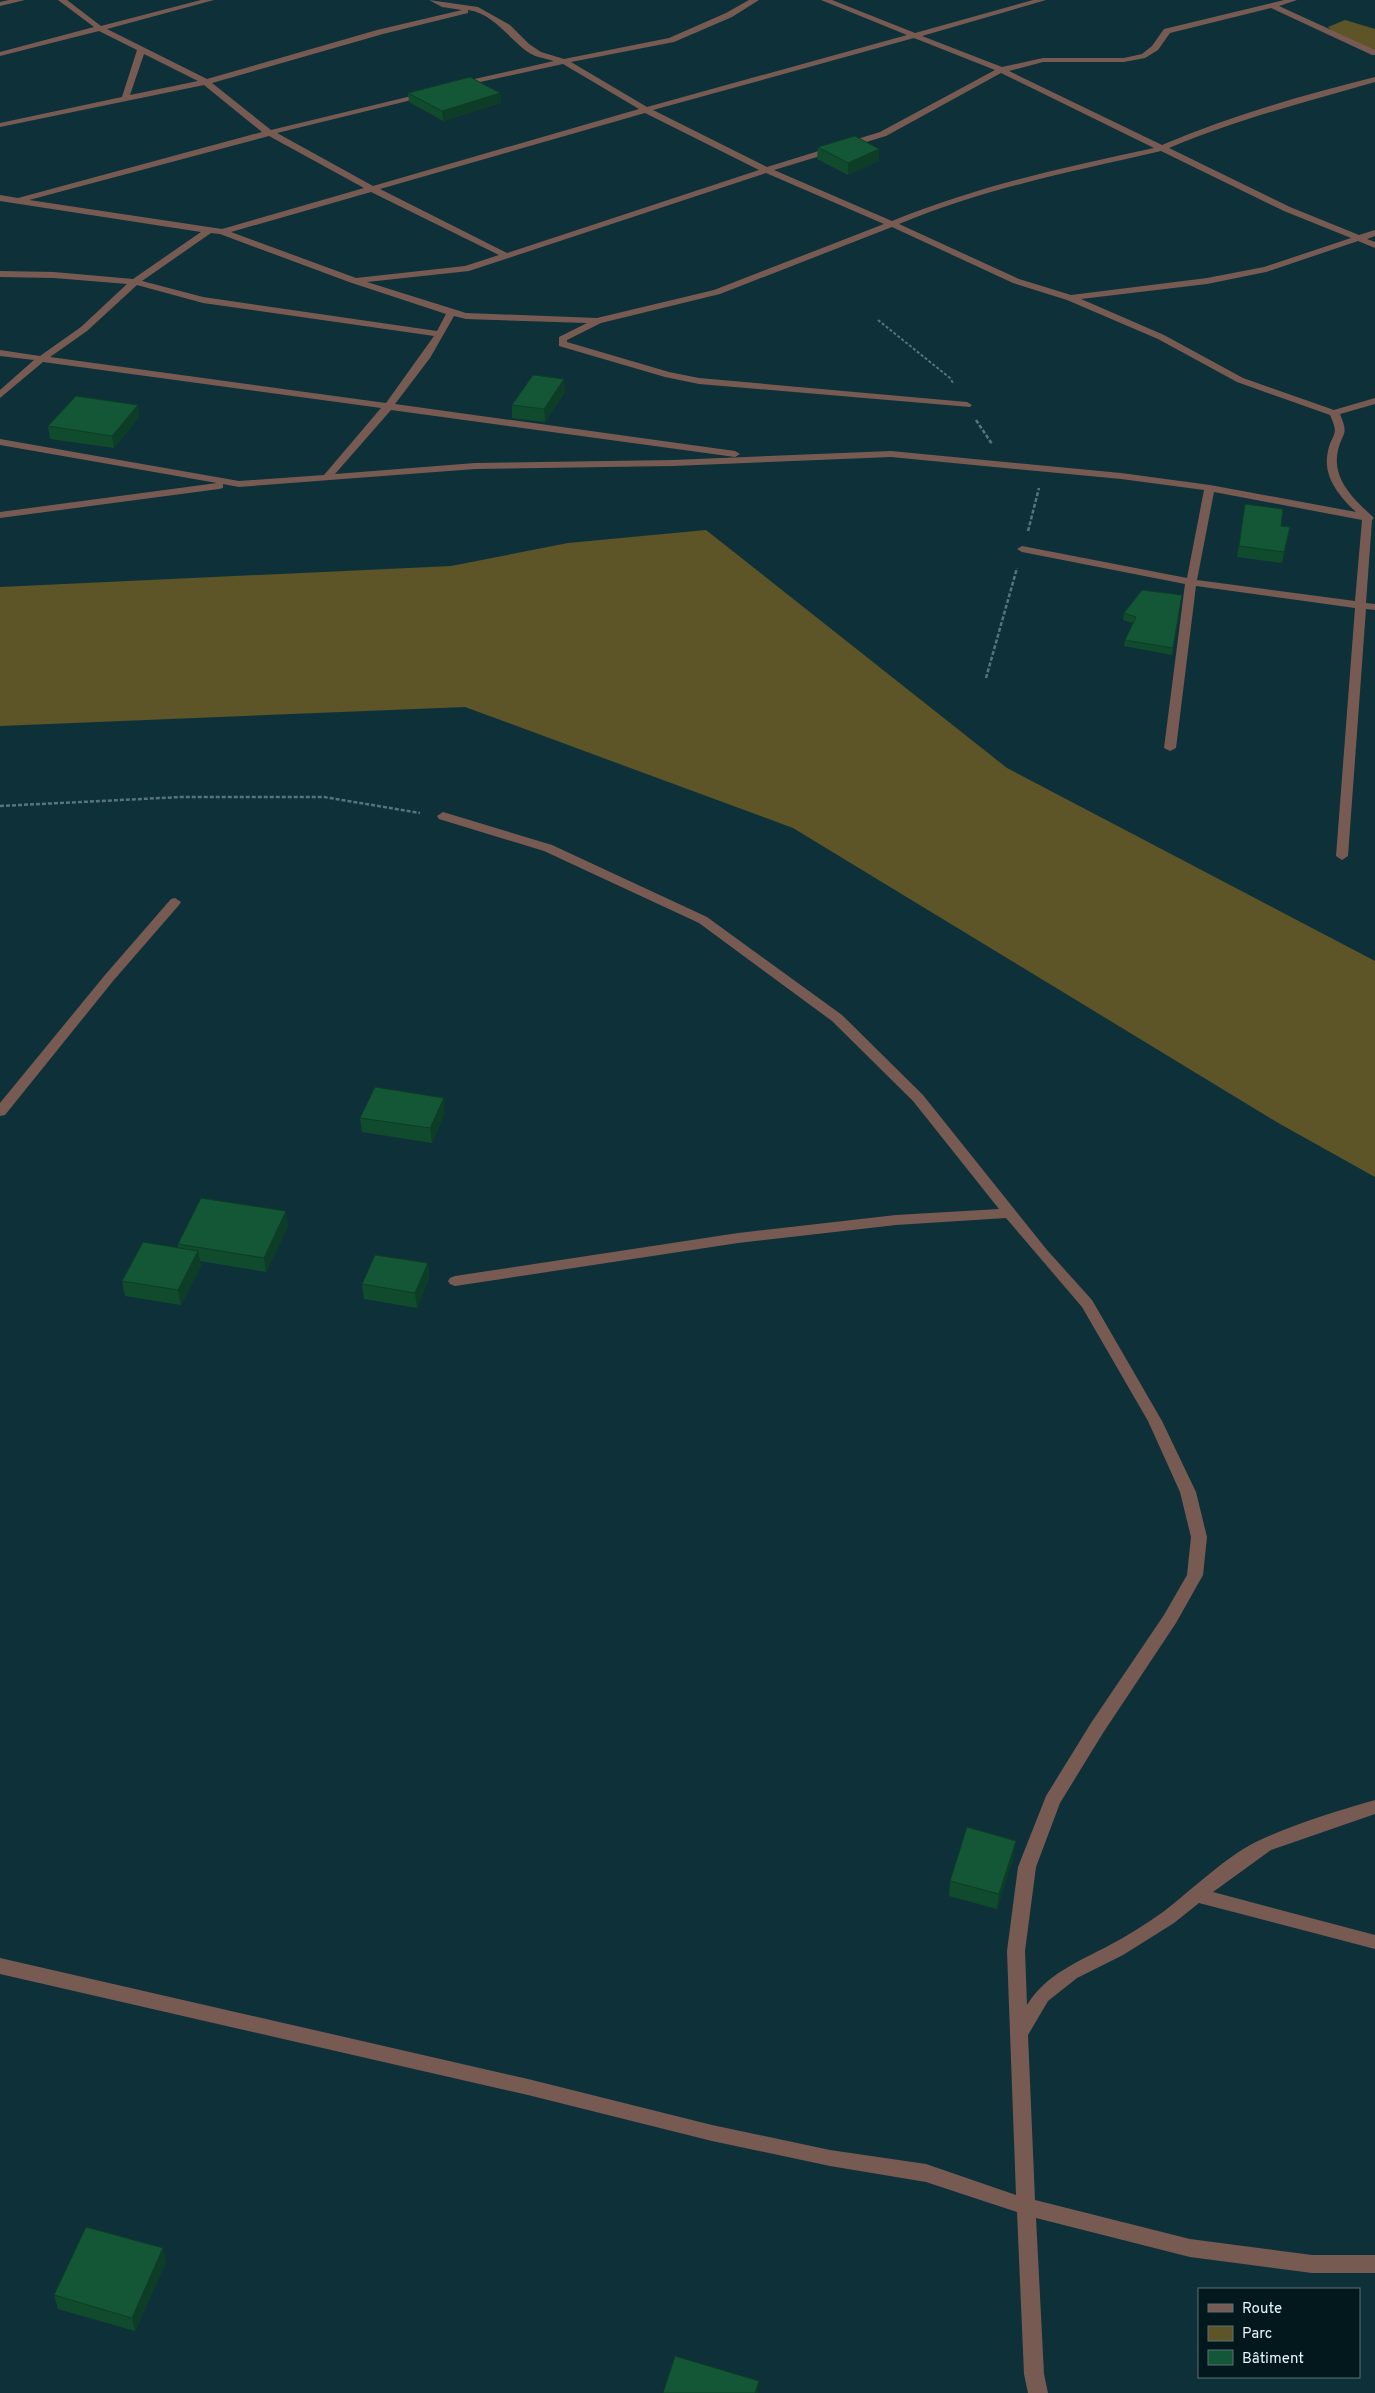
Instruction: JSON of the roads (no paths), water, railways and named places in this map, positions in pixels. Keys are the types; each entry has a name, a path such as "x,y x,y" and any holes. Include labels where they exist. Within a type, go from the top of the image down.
{"street":[{"path":"0,4 21,0"},
{"path":"62,0 101,29 141,51 206,82 269,133 370,188 507,256"},
{"path":"0,54 210,0"},
{"path":"433,0 445,5 475,9 507,27 526,46 538,54 564,61 646,110 766,170 892,224 1016,281 1070,298 1162,337 1240,380 1334,413 1375,401"},
{"path":"447,88 564,61 671,40 729,15 755,0"},
{"path":"825,0 1001,70 1160,149 1287,209 1375,245"},
{"path":"222,232 370,188 1042,0"},
{"path":"352,280 466,269 766,170 883,134 1001,70 1043,60 1124,60 1145,56 1155,48 1167,31 1293,0"},
{"path":"1274,6 1375,53"},
{"path":"0,126 206,82 380,32 475,9"},
{"path":"125,99 141,51"},
{"path":"967,405 699,381 668,375 562,344 562,339 597,321 717,292 892,224 942,202 1038,175 1160,149 1211,128 1375,79"},
{"path":"17,201 269,133 438,91"},
{"path":"0,198 222,232 352,280 450,313 466,316 597,321"},
{"path":"0,395 41,359 84,329 135,282 208,231"},
{"path":"1070,298 1207,281 1258,271 1375,233"},
{"path":"0,274 54,274 135,282 203,300 440,334"},
{"path":"327,477 390,407 440,334 450,313"},
{"path":"0,353 768,458"},
{"path":"1334,413 1342,428 1341,438 1332,454 1332,471 1342,492 1371,518"},
{"path":"0,442 239,484"},
{"path":"0,515 239,484 475,466 673,463 891,454 1121,476 1210,488 1371,518"},
{"path":"1170,748 1191,582 1210,488"},
{"path":"1342,856 1361,605 1371,518"},
{"path":"1022,549 1191,582 1375,607"},
{"path":"443,816 548,848 703,920 837,1018 918,1098 1042,1253 1087,1304 1155,1421 1188,1492 1199,1537 1195,1575 1170,1619 1097,1728 1052,1801 1027,1867 1016,1951 1030,2299 1034,2374 1038,2393"},
{"path":"0,1112 109,978 175,902"},
{"path":"454,1281 738,1238 896,1220 1011,1213"},
{"path":"1019,2034 1042,1996 1070,1973 1117,1950 1161,1923 1221,1875 1265,1845 1338,1818 1375,1807"},
{"path":"1197,1895 1375,1942"},
{"path":"0,1966 528,2087 712,2134 830,2158 926,2173 1027,2207 1190,2248 1312,2264 1375,2264"}]}
